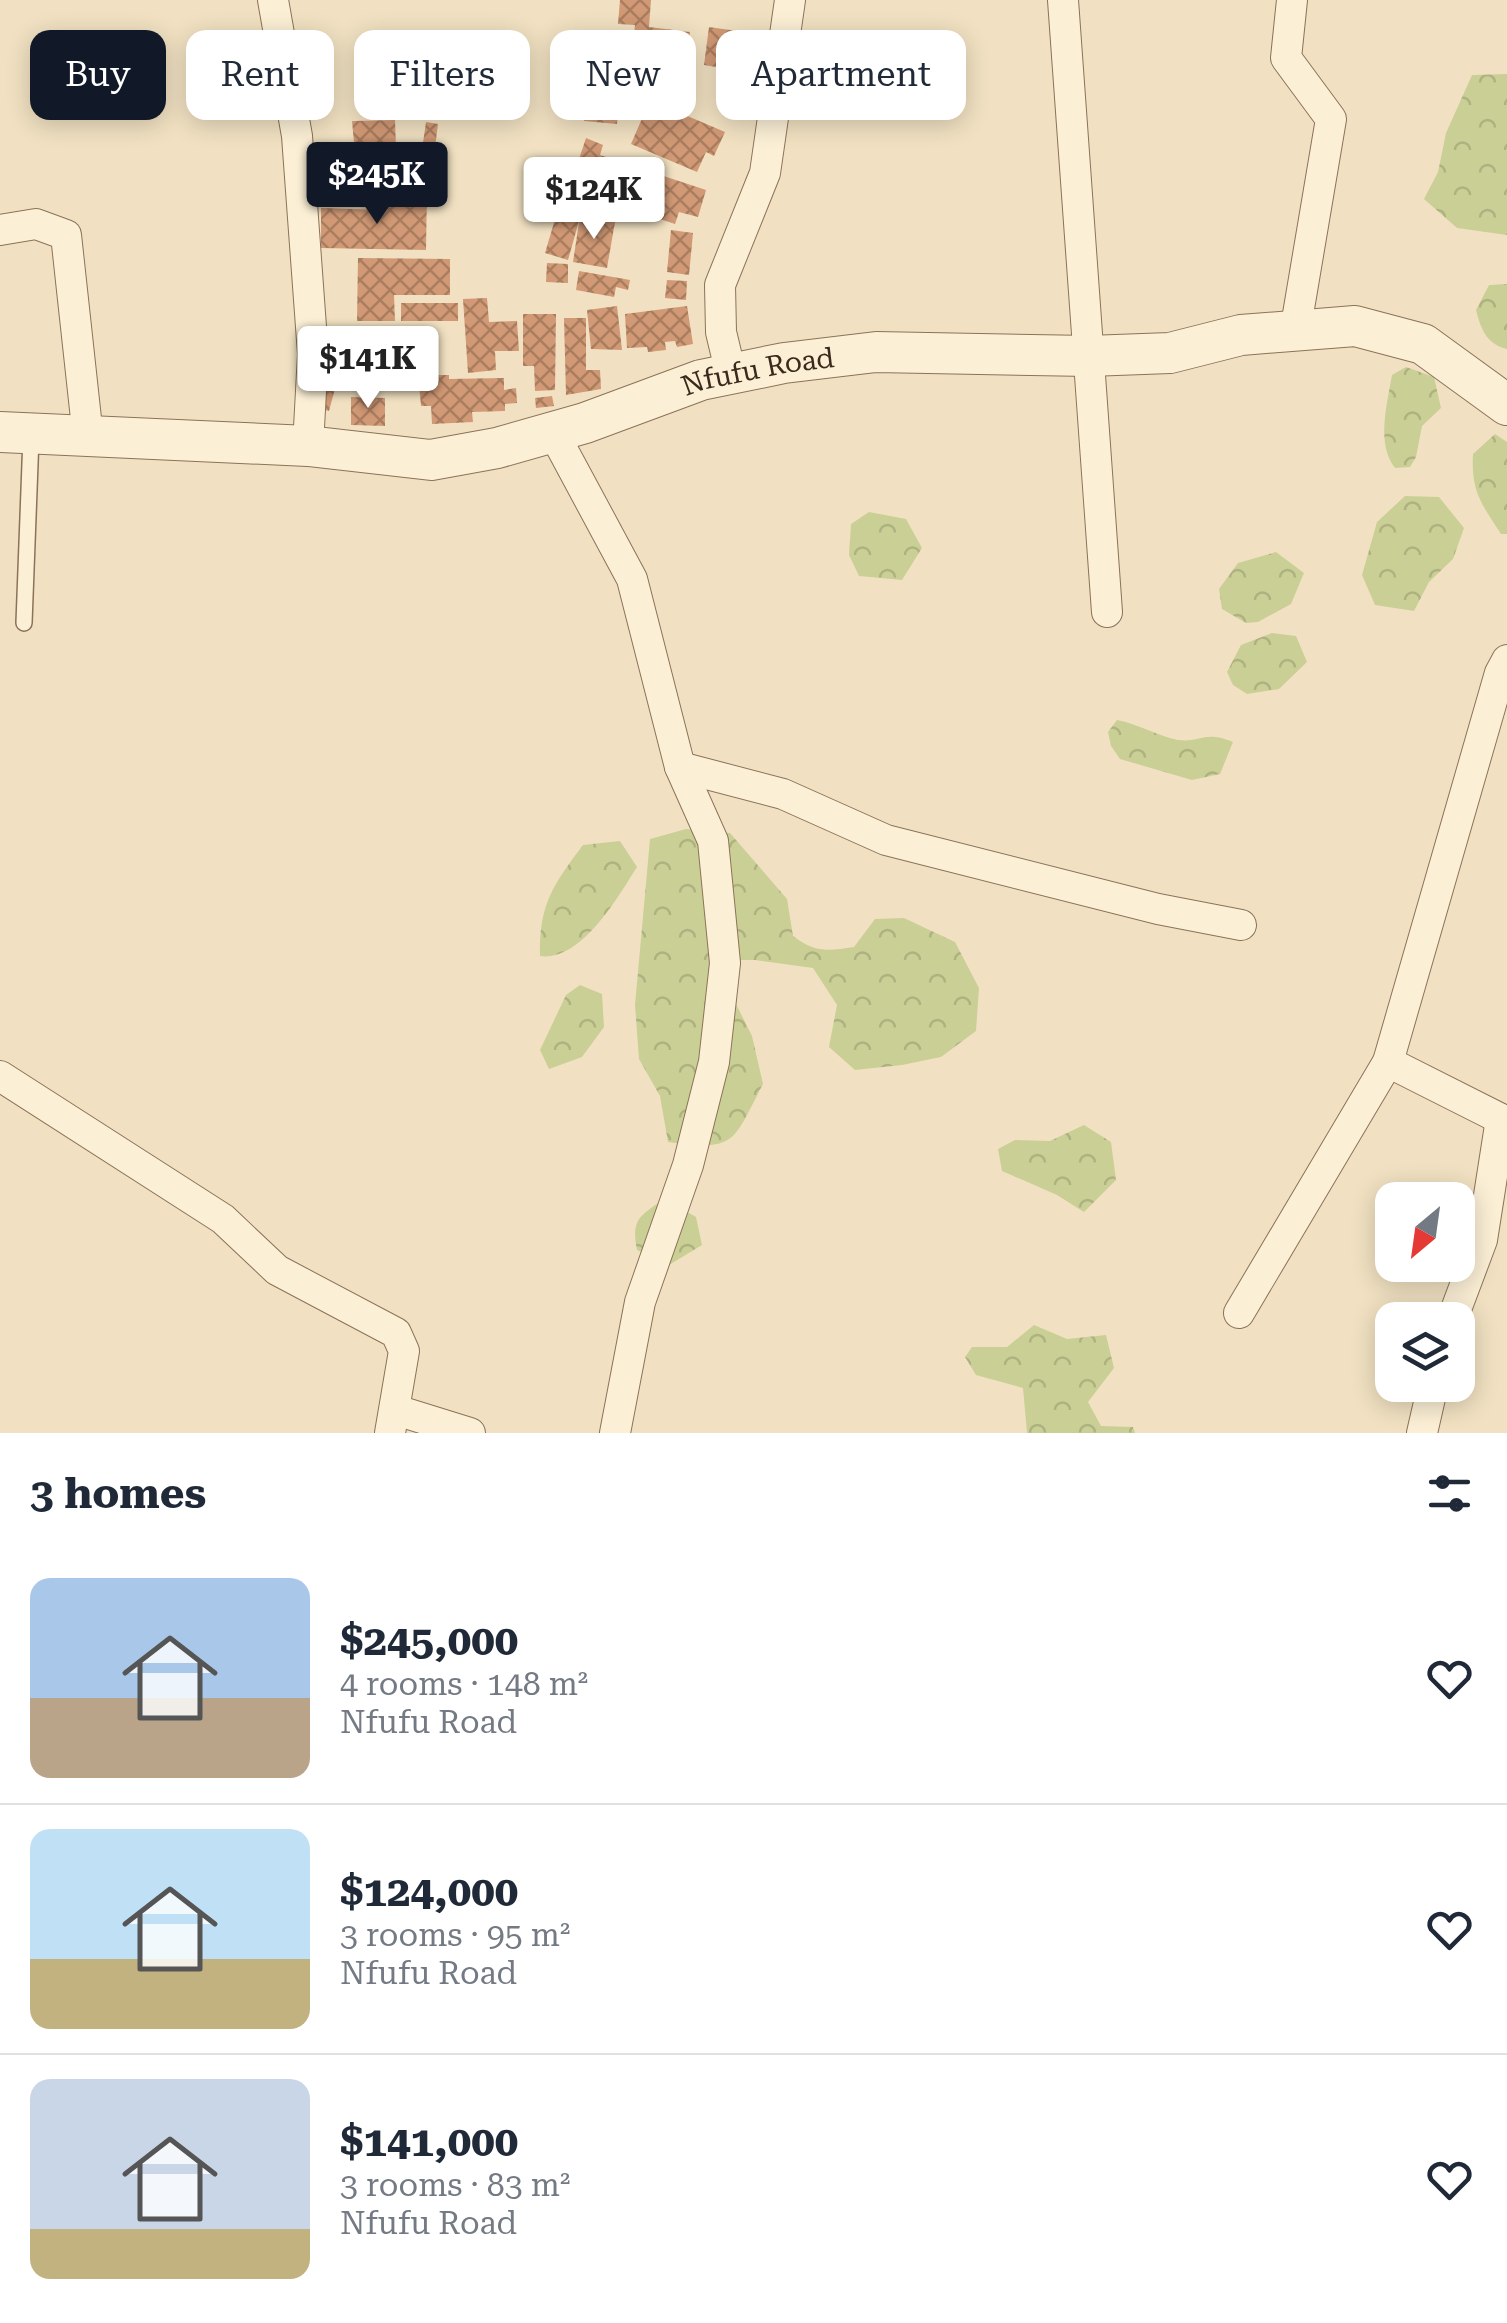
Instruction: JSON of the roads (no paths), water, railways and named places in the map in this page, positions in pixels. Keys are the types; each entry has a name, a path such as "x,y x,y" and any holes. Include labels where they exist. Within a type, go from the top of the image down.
{"street":[{"path":"273,0 297,136 313,354 308,446"},
{"path":"731,374 721,332 720,285 766,173 790,0"},
{"path":"1062,0 1107,612"},
{"path":"1292,0 1286,58 1331,119 1295,332"},
{"path":"0,230 36,224 66,235 88,437"},
{"name":"Nfufu Road","path":"16,432 308,446 432,460 498,448 701,380 784,363 876,352 1090,356 1170,352 1241,335 1354,326 1423,344 1507,405"},
{"path":"553,432 632,579 680,767 713,841 725,963 714,1062 688,1165 640,1302 615,1433"},
{"path":"1239,1314 1388,1062 1494,692 1507,660"},
{"path":"680,767 783,794 886,840 1158,909 1241,924"},
{"path":"1388,1062 1504,1121 1482,1240 1459,1302"},
{"path":"0,1076 223,1219 276,1270 396,1333 404,1351 393,1421 470,1433"},
{"path":"1422,1433 1429,1402"}],"lane":[{"path":"16,432 24,624"}]}
